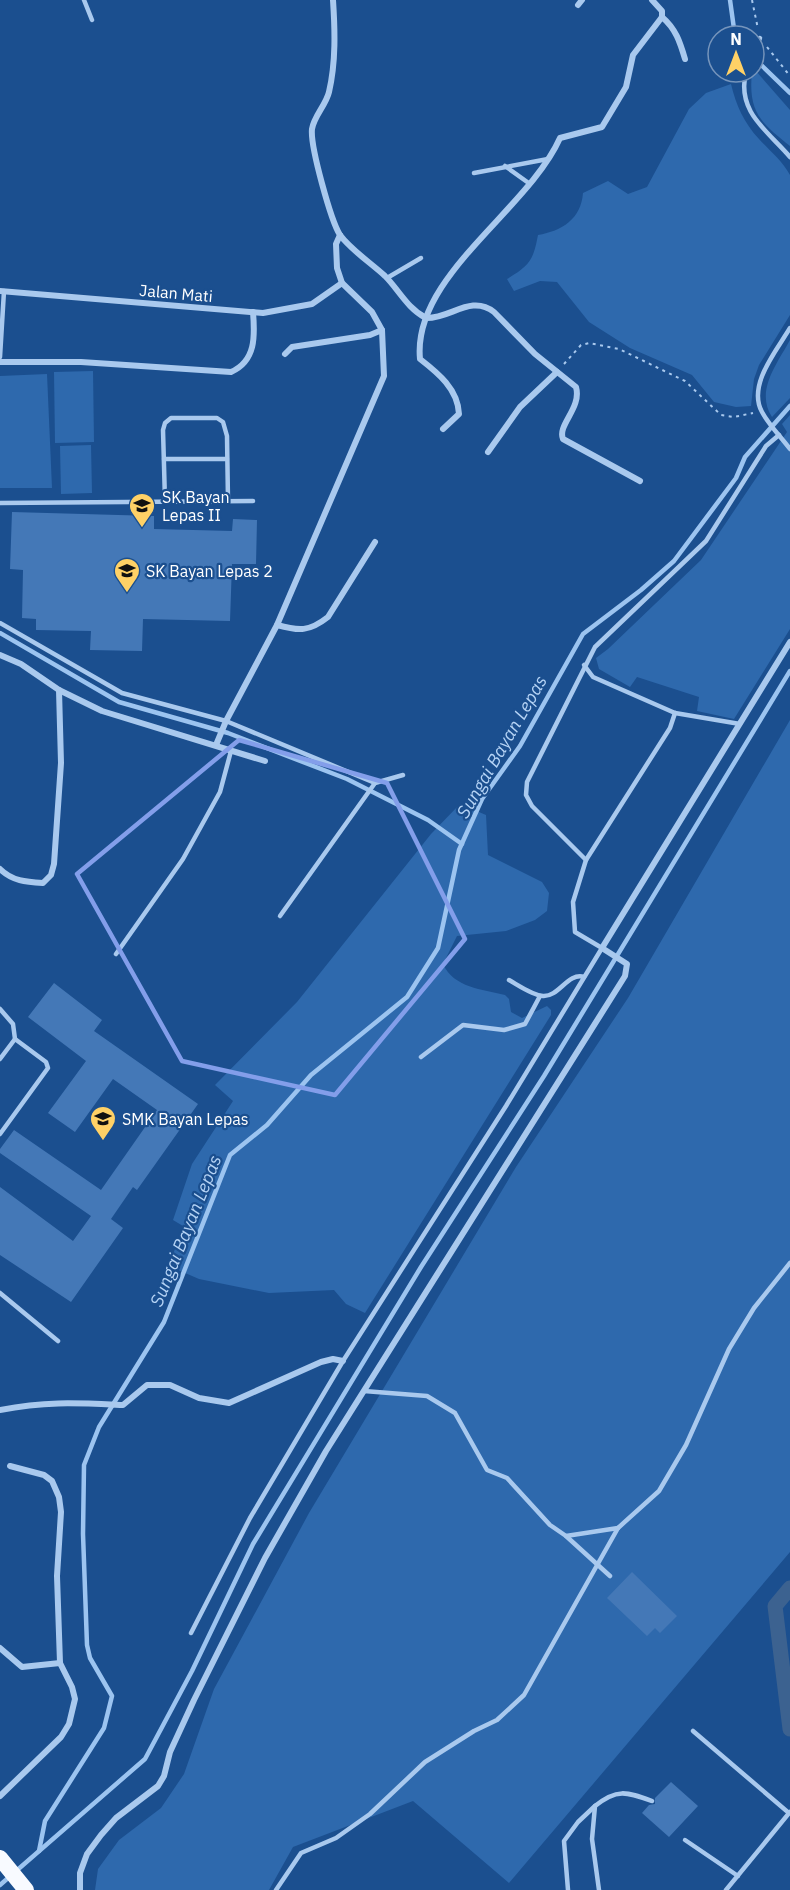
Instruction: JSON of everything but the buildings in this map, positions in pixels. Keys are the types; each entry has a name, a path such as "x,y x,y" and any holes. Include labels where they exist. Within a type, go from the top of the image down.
{"highway":[{"path":"0,1858 26,1890"}],"street":[{"path":"333,0 335,35 329,94 313,126 312,139 315,160 340,235 387,278 408,304 426,318 434,318 461,307 487,306 576,387 578,394 574,410 561,435 563,439 640,481"},
{"path":"443,429 459,414 459,402 442,377 420,359 418,346 426,318 453,269 531,185 551,158 560,138 602,127 626,87 632,68 633,55 662,17 662,11 652,0"},
{"path":"662,17 679,38 685,59"},
{"path":"217,742 277,625 384,376 382,330 372,312 342,283 336,255 336,244 340,235"},
{"name":"Jalan Mati","path":"2,291 263,313 312,304 342,283"},
{"path":"0,362 81,362 231,372 241,367 250,354 255,336 253,312"},
{"path":"285,354 292,347 370,335 382,330"},
{"path":"488,452 520,407 557,372"},
{"path":"277,625 300,631 318,625 328,617 375,542"},
{"path":"80,1890 80,1872 87,1854 100,1835 116,1818 158,1786 164,1776 176,1737 265,1558 364,1391 625,976 628,969 624,961 605,949 790,642"},
{"path":"0,655 21,664 59,690 102,711 217,742 231,751 265,761"},
{"path":"0,869 8,877 28,882 43,883 51,875 54,864 61,763 59,690"},
{"path":"0,1410 38,1402 95,1401 123,1405 147,1385 170,1385 199,1398 229,1403 321,1362 333,1359 344,1361"},
{"path":"0,1796 61,1737 69,1724 75,1699 72,1687 60,1663 57,1576 61,1512 59,1497 52,1481 44,1475 10,1466"},
{"path":"0,1648 22,1667 60,1663"}],"lane":[{"path":"84,0 92,20"},
{"path":"745,84 744,93 748,112 790,157"},
{"path":"474,173 551,158"},
{"path":"505,166 531,185"},
{"path":"387,278 421,258"},
{"path":"0,357 2,291"},
{"path":"790,328 758,385 757,398 763,414 790,449"},
{"path":"165,501 163,430 165,423 171,418 217,418 224,422 227,436 228,501"},
{"path":"586,860 532,806 526,795 527,782 595,647 706,540 766,446 779,435"},
{"path":"164,459 227,459"},
{"path":"0,502 253,501"},
{"path":"0,623 122,693 225,723 375,783"},
{"path":"584,665 593,677 675,713 741,724"},
{"path":"191,1633 250,1518 344,1361 506,1106 584,977 605,949 575,932 572,918 573,902 586,860 670,728 675,713"},
{"path":"116,954 183,859 220,792 231,751"},
{"path":"279,916 375,783 403,775"},
{"path":"508,980 540,996 552,995 574,977 584,977"},
{"path":"421,1057 463,1025 504,1030 525,1024 540,996"},
{"path":"0,1009 13,1024 15,1040 0,1059"},
{"path":"0,1134 48,1068 46,1062 15,1040"},
{"path":"276,1890 301,1853 336,1838 370,1814 425,1762 511,1710 524,1695 618,1528 659,1491 686,1444 729,1349 754,1308 790,1263"},
{"path":"0,1293 58,1341"},
{"path":"364,1391 427,1396 455,1413 487,1470 507,1478 550,1525 566,1536 610,1576"},
{"path":"566,1536 618,1528"},
{"path":"693,1731 790,1812 726,1890"},
{"path":"568,1890 564,1841 578,1822 608,1795 627,1792 652,1801"},
{"path":"595,1806 592,1839 599,1890"},
{"path":"685,1840 738,1876"}],"path":[{"path":"557,372 581,345 602,345 632,354 685,381 721,415 734,417 763,414"}],"highlighted area":[{"path":"239,740 387,783 465,939 335,1095 182,1061 77,874"}],"shaded area":[{"path":"766,82 790,110 790,146 758,115 754,107 751,84"},
{"path":"731,84 738,106 749,127 780,160 790,175 790,315 759,365 754,379 751,406 736,407 714,402 692,375 630,348 589,322 557,282 540,281 514,291 507,279 529,262 538,235 562,227 574,217 583,193 608,181 628,194 647,187 689,109 706,93"},
{"path":"790,340 790,398 772,417 767,407 767,388 774,368"},
{"path":"93,371 94,442 55,443 54,372"},
{"path":"47,374 52,488 0,488 0,376"},
{"path":"790,415 790,629 734,719 697,711 699,697 637,677 630,687 599,669 596,658 701,560 787,432 782,424"},
{"path":"91,445 92,493 61,494 60,446"},
{"path":"790,720 790,1552 509,1883 413,1801 293,1847 269,1890 95,1890 98,1869 119,1840 161,1808 184,1774 214,1689 309,1513 516,1167 628,998"},
{"path":"460,804 486,815 488,855 542,882 549,893 547,911 535,920 506,931 457,936 443,964 448,972 461,983 505,995 509,999 511,1012 522,1018 547,1006 551,1010 551,1015 365,1313 346,1304 334,1290 269,1293 199,1279 169,1266 183,1226 173,1220 192,1164 233,1101 215,1085 297,1002 431,834"}],"waterway":[{"name":"Sungai Bayan Lepas","path":"730,0 733,24"},
{"name":"Sungai Bayan Lepas","path":"766,70 790,93"},
{"name":"Sungai Bayan Lepas","path":"39,1851 45,1821 104,1728 112,1696 90,1658 87,1645 83,1534 84,1465 99,1427 164,1322 230,1155 267,1125 311,1075 407,997 438,948 459,850 482,799 520,746 583,634 641,590 674,561 736,478 745,457 790,406"},
{"path":"0,633 119,702 228,733 347,779 428,820 462,844"},
{"path":"0,1885 145,1759 192,1671 253,1544 421,1267 544,1076 790,671"},
{"path":"790,1588 775,1606 790,1729"}],"place":[{"name":"SK Bayan Lepas II","path":"142,529"},
{"name":"SK Bayan Lepas 2","path":"127,594"},
{"name":"SMK Bayan Lepas","path":"103,1142"}]}
